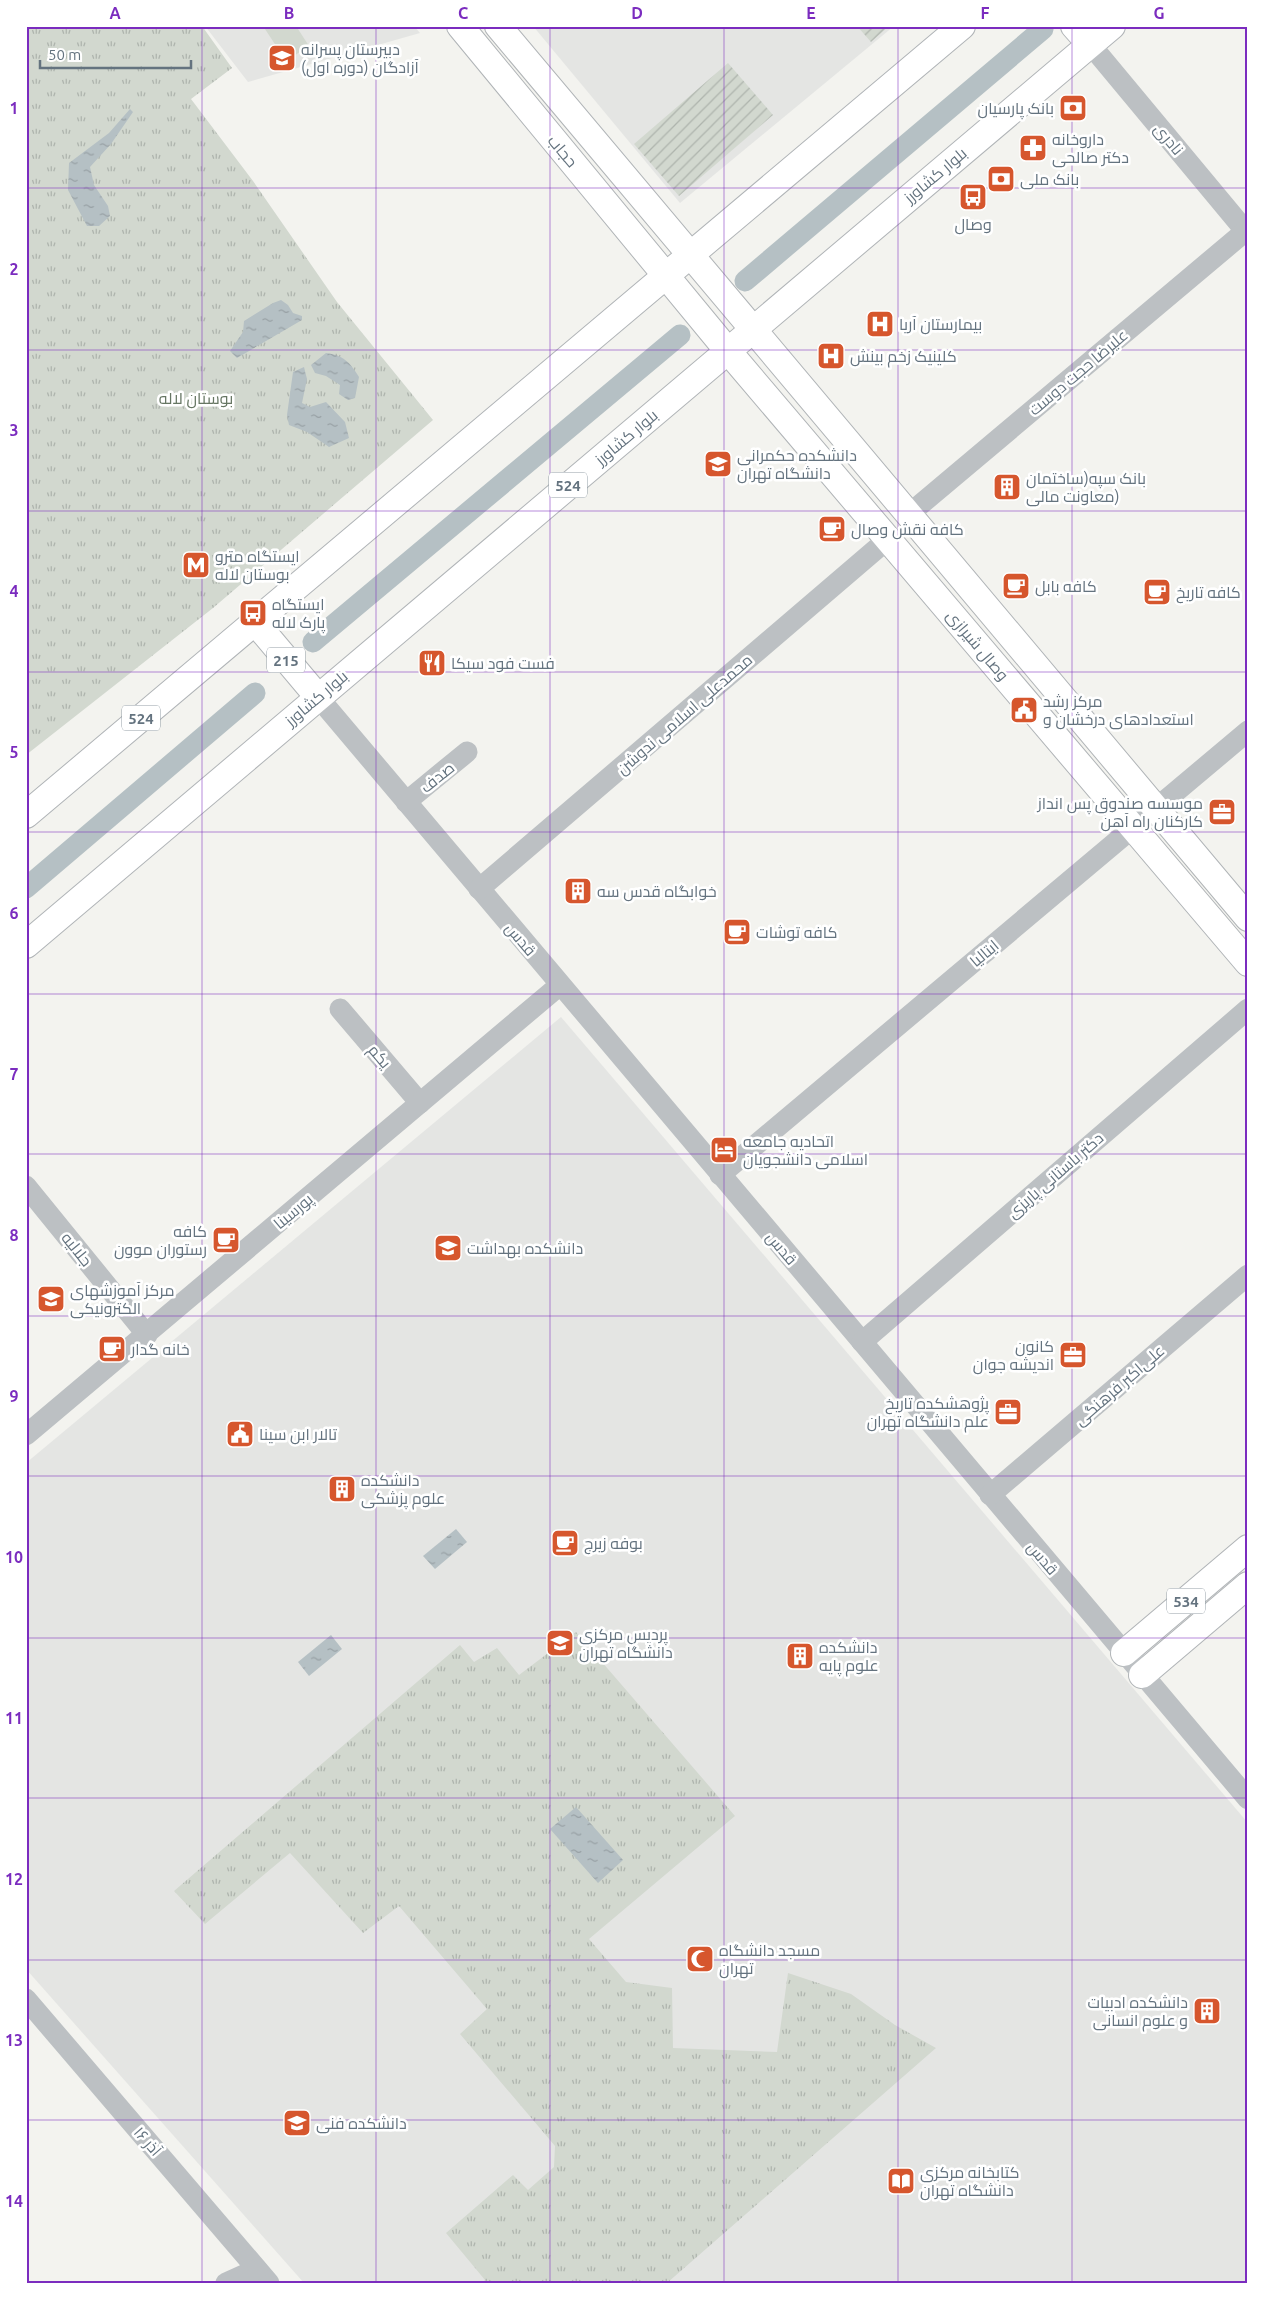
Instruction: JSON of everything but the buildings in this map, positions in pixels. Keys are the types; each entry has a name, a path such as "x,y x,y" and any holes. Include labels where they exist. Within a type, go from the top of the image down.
{"main road":[{"name":"حجاب","path":"498,26 753,330"},
{"name":"524","path":"26,815 962,26"},
{"name":"بلوار کشاورز","path":"26,946 753,330 1082,35 1112,26"},
{"name":"حجاب","path":"468,29 581,173 728,350"},
{"path":"581,173 605,154"},
{"name":"وصال شیرازی","path":"753,330 1248,918"},
{"name":"وصال شیرازی","path":"728,350 1248,964"},
{"name":"215","path":"255,622 318,697"},
{"name":"534","path":"1124,1653 1248,1548"},
{"name":"534","path":"1142,1675 1248,1586"}],"street":[{"name":"نادری","path":"1082,35 1247,231"},
{"name":"علیرضا حجت دوست","path":"908,515 1247,231"},
{"name":"محمدعلی اسلامی ندوشن","path":"479,889 888,539"},
{"name":"قدس","path":"318,697 1142,1675 1248,1798"},
{"name":"ایتالیا","path":"720,1175 1248,731"},
{"name":"صدف","path":"406,802 467,752"},
{"name":"پورسینا","path":"26,1436 560,985"},
{"name":"یکم","path":"340,1009 420,1103"},
{"name":"دکتر باستانی پاریزی","path":"862,1342 1248,1009"},
{"name":"جلالیه","path":"26,1186 147,1335"},
{"name":"علی‌اکبر فرهنگی","path":"990,1495 1248,1275"},
{"name":"۱۶ آذر","path":"29,2007 263,2276"},
{"path":"226,2283 263,2276"}],"shaded area":[{"name":"دبيرستان پسرانه آزادگان (دوره اول)","path":"205,26 414,26 420,33 248,82"},
{"path":"533,26 894,26 680,203"},
{"name":"پردیس مرکزی دانشگاه‌ تهران","path":"561,1017 1248,1823 1248,2283 304,2283 26,1969 26,1463"}],"green space":[{"name":"بوستان لاله","path":"26,26 202,26 232,68 191,99 253,181 337,302 433,420 213,608 26,755"},
{"path":"263,26 296,26 309,46 286,61"},
{"path":"857,26 889,26 871,42"},
{"path":"728,63 773,115 679,196 634,144"},
{"path":"576,1632 735,1816 589,1939 626,1982 672,1988 673,2048 777,2052 788,1973 851,1994 895,2025 936,2048 667,2283 482,2283 485,2280 446,2233 513,2175 528,2190 554,2167 555,2146 460,2034 487,2009 399,1906 363,1933 290,1853 205,1924 174,1891 460,1645 474,1662 497,1648 519,1675"}],"water":[{"path":"130,109 133,112 111,144 90,167 94,185 108,206 110,216 99,226 87,226 68,190 69,163 109,133"},
{"path":"281,300 288,305 293,313 302,316 302,320 237,358 230,351 243,332 244,321"},
{"path":"326,353 342,358 356,372 359,377 355,398 348,400 339,394 340,385 326,376 315,373 311,365"},
{"path":"304,367 307,379 302,403 310,407 326,402 345,422 349,438 329,447 307,432 289,425 287,415 293,372"},
{"path":"456,1529 467,1542 435,1569 423,1556"},
{"path":"331,1635 342,1649 309,1676 298,1662"},
{"path":"576,1807 623,1860 598,1883 550,1829"}],"waterway":[{"path":"745,281 1043,29"},
{"path":"313,642 680,335"},
{"path":"26,888 255,693"}],"place":[{"name":"دبيرستان پسرانه آزادگان (دوره اول)","path":"282,58"},
{"name":"بانک پارسیان","path":"1073,108"},
{"name":"داروخانه دکتر صالحی","path":"1033,148"},
{"name":"بانک ملی","path":"1001,179"},
{"name":"وصال","path":"973,197"},
{"name":"بیمارستان آریا","path":"880,324"},
{"name":"کلینیک زخم بینش","path":"831,356"},
{"name":"دانشکده حکمرانی دانشگاه تهران","path":"718,464"},
{"name":"بانک سپه(ساختمان معاونت مالی)","path":"1007,487"},
{"name":"کافه نقش وصال","path":"832,529"},
{"name":"ایستگاه مترو بوستان لاله","path":"196,565"},
{"name":"کافه بابل","path":"1016,586"},
{"name":"کافه تاریخ","path":"1157,592"},
{"name":"ایستگاه پارک لاله","path":"253,613"},
{"name":"فست فود سیکا","path":"432,663"},
{"name":"مرکز رشد استعدادهای درخشان و","path":"1024,710"},
{"name":"موسسه صندوق پس انداز کارکنان راه آهن","path":"1222,812"},
{"name":"خوابگاه قدس سه","path":"578,891"},
{"name":"کافه توشات","path":"737,932"},
{"name":"اتحادیه جامعه اسلامی دانشجویان","path":"724,1150"},
{"name":"کافه رستوران موون","path":"226,1240"},
{"name":"دانشکده بهداشت","path":"448,1248"},
{"name":"مرکز آموزشهای الکترونیکی","path":"51,1299"},
{"name":"خانه گدار","path":"112,1349"},
{"name":"کانون اندیشه جوان","path":"1073,1355"},
{"name":"پژوهشکده تاریخ علم دانشگاه تهران","path":"1008,1412"},
{"name":"تالار ابن سینا","path":"240,1434"},
{"name":"دانشکده علوم پزشکی","path":"342,1489"},
{"name":"بوفه زیرج","path":"565,1543"},
{"name":"پردیس مرکزی دانشگاه‌ تهران","path":"560,1643"},
{"name":"دانشکده علوم پایه","path":"800,1656"},
{"name":"مسجد دانشگاه تهران","path":"700,1959"},
{"name":"دانشکده ادبیات و علوم انسانی","path":"1207,2011"},
{"name":"دانشکده فنی","path":"297,2123"},
{"name":"کتابخانه مرکزی دانشگاه تهران","path":"901,2181"}]}
